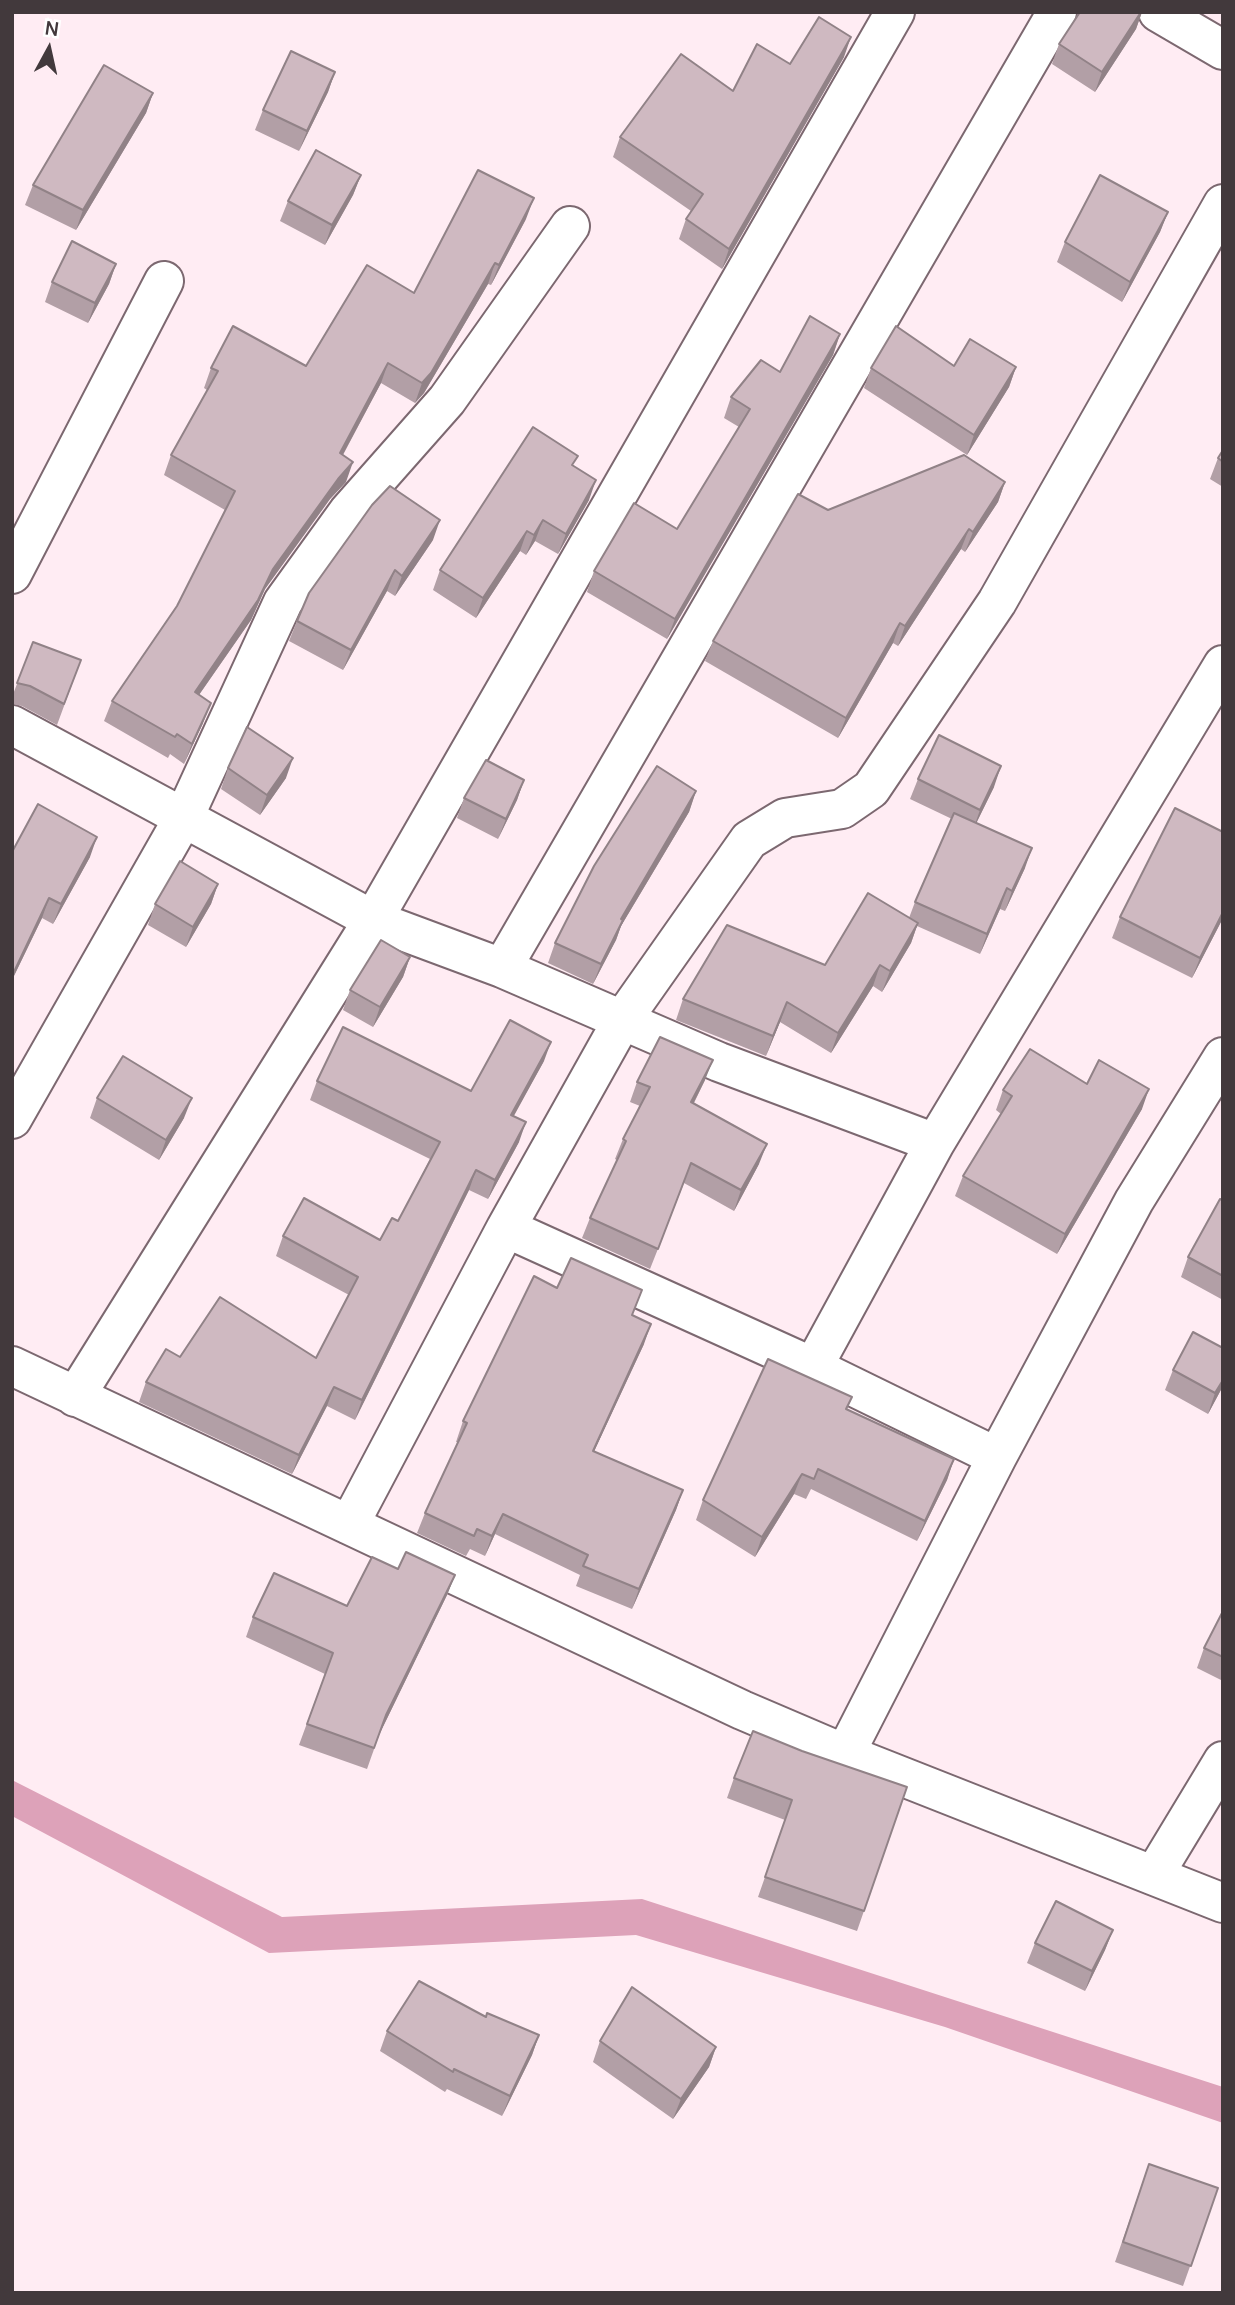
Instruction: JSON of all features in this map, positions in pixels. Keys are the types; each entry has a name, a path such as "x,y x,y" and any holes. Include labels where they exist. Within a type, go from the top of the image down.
{"street":[{"path":"75,1397 373,920 895,12"},
{"path":"502,968 1057,12"},
{"path":"1158,12 1223,50"},
{"path":"349,1525 506,1228 623,1019 749,840 785,818 842,809 871,789 996,602 1223,204"},
{"path":"12,1119 184,817 283,601 348,512 447,400 570,226"},
{"path":"12,574 164,281"},
{"path":"813,1367 935,1143 1223,665"},
{"path":"12,725 373,920 502,968 719,1062 935,1143"},
{"path":"845,1754 997,1457 1135,1201 1223,1057"},
{"path":"506,1228 813,1367 997,1457"},
{"path":"12,1366 742,1710 845,1754 1223,1903"},
{"path":"1154,1875 1223,1761"}],"shaded area":[{"path":"12,1780 282,1917 642,1899 1223,2087 1223,2123 945,2027 636,1935 269,1953 12,1816"}],"building":[{"path":"1080,12 1141,12 1102,72 1059,44"},
{"path":"819,17 851,37 729,249 686,219 703,194 620,137 681,54 733,91 757,44 790,64"},
{"path":"291,51 335,72 307,131 263,110"},
{"path":"104,65 153,93 83,210 33,185"},
{"path":"316,150 361,175 332,225 288,201"},
{"path":"478,170 534,198 499,265 495,263 431,373 422,383 388,363 340,453 353,462 273,569 258,600 195,692 211,703 192,744 112,701 177,606 235,491 171,455 218,371 211,368 233,326 306,366 367,265 414,293"},
{"path":"1100,175 1168,212 1130,282 1065,242"},
{"path":"72,241 116,264 95,303 52,282"},
{"path":"810,316 840,334 675,619 594,571 634,503 677,529 750,409 731,397 761,360 780,372"},
{"path":"896,326 954,366 970,339 1016,367 974,435 871,368"},
{"path":"533,427 578,456 572,465 596,480 566,534 543,520 534,535 527,531 483,598 440,570"},
{"path":"964,455 1005,482 973,532 969,529 905,626 900,623 846,718 713,641 798,494 828,510"},
{"path":"390,486 440,520 402,576 395,570 351,650 297,621 309,593 372,505"},
{"path":"33,642 81,660 64,704 30,686 17,683"},
{"path":"247,727 293,758 267,795 228,768"},
{"path":"939,735 1001,766 980,810 918,779"},
{"path":"486,760 524,780 506,819 464,798"},
{"path":"657,766 696,791 621,919 623,920 601,964 555,943 594,866"},
{"path":"38,804 97,837 61,904 49,898 12,976 12,852"},
{"path":"1175,808 1223,832 1223,912 1200,958 1120,917"},
{"path":"954,813 1032,848 1012,891 1007,888 987,934 915,902"},
{"path":"180,861 218,884 193,927 155,904"},
{"path":"868,893 918,923 890,971 880,965 838,1033 787,1002 773,1036 683,999 727,925 825,965"},
{"path":"381,940 410,957 380,1007 350,990"},
{"path":"510,1020 551,1042 511,1115 526,1122 495,1180 476,1170 362,1400 334,1387 299,1455 146,1382 166,1349 180,1357 220,1297 316,1358 358,1277 283,1236 304,1198 380,1240 392,1218 398,1221 440,1142 317,1081 343,1027 471,1091"},
{"path":"660,1037 713,1060 691,1102 767,1144 741,1190 691,1163 658,1249 590,1218 626,1141 623,1139 650,1087 637,1082"},
{"path":"1030,1049 1087,1084 1099,1060 1149,1089 1065,1234 963,1176 1012,1096 1003,1090"},
{"path":"123,1056 192,1098 166,1140 97,1098"},
{"path":"1220,1199 1223,1200 1223,1276 1188,1257"},
{"path":"571,1258 642,1290 632,1315 651,1324 593,1451 683,1490 639,1589 583,1566 588,1555 503,1514 492,1536 477,1529 474,1536 425,1513 467,1423 463,1421 534,1276 557,1288"},
{"path":"1193,1332 1223,1348 1223,1380 1215,1393 1173,1370"},
{"path":"768,1359 852,1397 846,1409 954,1459 925,1521 818,1469 814,1479 802,1474 762,1537 703,1500"},
{"path":"406,1552 455,1575 386,1715 374,1748 307,1724 333,1653 253,1617 274,1573 347,1606 372,1557 398,1569"},
{"path":"1223,1611 1223,1657 1204,1648"},
{"path":"753,1731 907,1787 864,1911 765,1877 792,1800 734,1778"},
{"path":"1056,1901 1113,1930 1092,1971 1035,1943"},
{"path":"419,1981 486,2017 487,2013 539,2035 510,2096 454,2069 453,2072 387,2031"},
{"path":"632,1987 716,2047 681,2099 600,2041"},
{"path":"1149,2164 1218,2188 1191,2266 1123,2242"}]}
